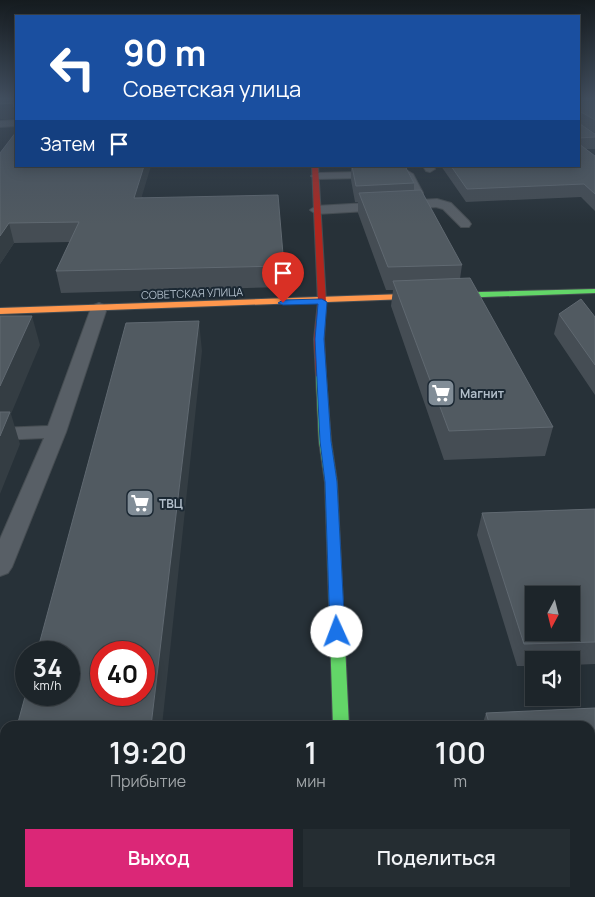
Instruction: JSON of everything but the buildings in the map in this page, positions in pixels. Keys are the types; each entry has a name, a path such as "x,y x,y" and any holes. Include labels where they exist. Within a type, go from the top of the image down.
{"street":[{"path":"315,171 322,302 319,339 325,441 331,482 341,721"},
{"name":"СОВЕТСКАЯ УЛИЦА","path":"0,311 322,302 595,291"}],"lane":[{"path":"315,171 408,174 417,193"},
{"path":"316,210 436,203 447,206 465,224"},
{"path":"0,567 56,432 99,308"},
{"path":"0,434 56,432"}],"traffic: fast":[{"path":"404,297 595,291"},
{"path":"321,376 325,441 331,482 341,721"}],"traffic: slow":[{"path":"0,311 404,297"}],"traffic: jam":[{"path":"315,167 322,302 319,339 321,376"}],"place":[{"name":"Магнит","path":"441,393"},
{"name":"ТВЦ","path":"140,503"}],"route":[{"path":"283,303 322,302 319,339 325,441 331,482 337,632"}]}
